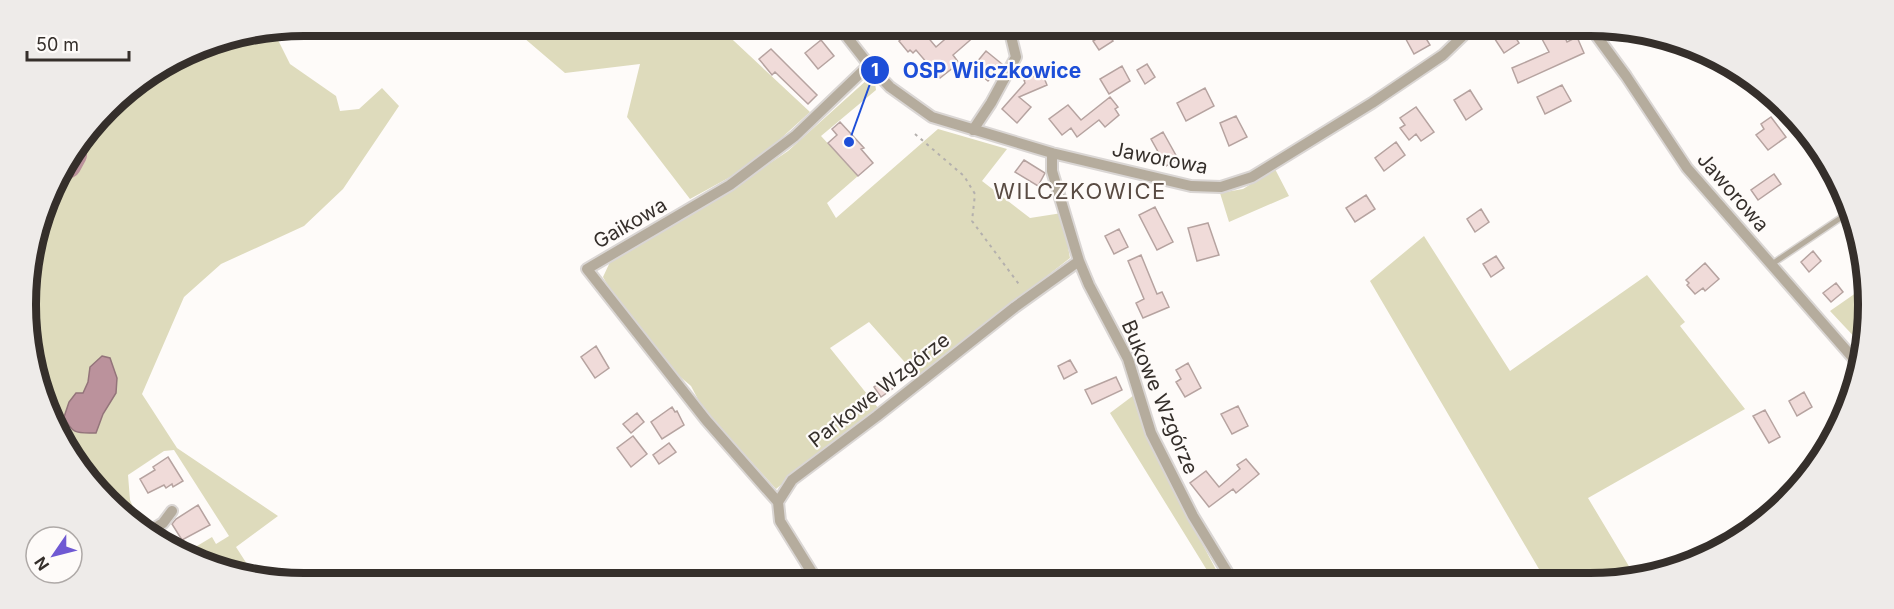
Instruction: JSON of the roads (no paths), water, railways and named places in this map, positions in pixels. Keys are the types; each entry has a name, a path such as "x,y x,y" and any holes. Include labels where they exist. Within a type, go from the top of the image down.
{"street":[{"name":"Jaworowa","path":"846,36 890,87 932,117 1052,153 1191,186 1221,187 1252,177 1372,103 1443,55 1463,36"},
{"path":"973,130 991,103 1016,57 1011,36"},
{"name":"Jaworowa","path":"1597,36 1687,168 1853,358"},
{"name":"Gaikowa","path":"778,502 706,420 587,268 730,185 795,136 869,65"},
{"name":"Bukowe Wzgórze","path":"1052,153 1052,171 1079,261 1089,285 1128,359 1151,433 1193,516 1228,573"},
{"name":"Parkowe Wzgórze","path":"778,502 792,480 1079,261"},
{"path":"778,502 780,521 812,573"},
{"path":"155,528 163,523 172,511"}],"lane":[{"path":"1772,264 1843,216"}],"place":[{"name":"OSP Wilczkowice","path":"849,142"}],"district":[{"name":"WILCZKOWICE","path":"1080,191"}]}
